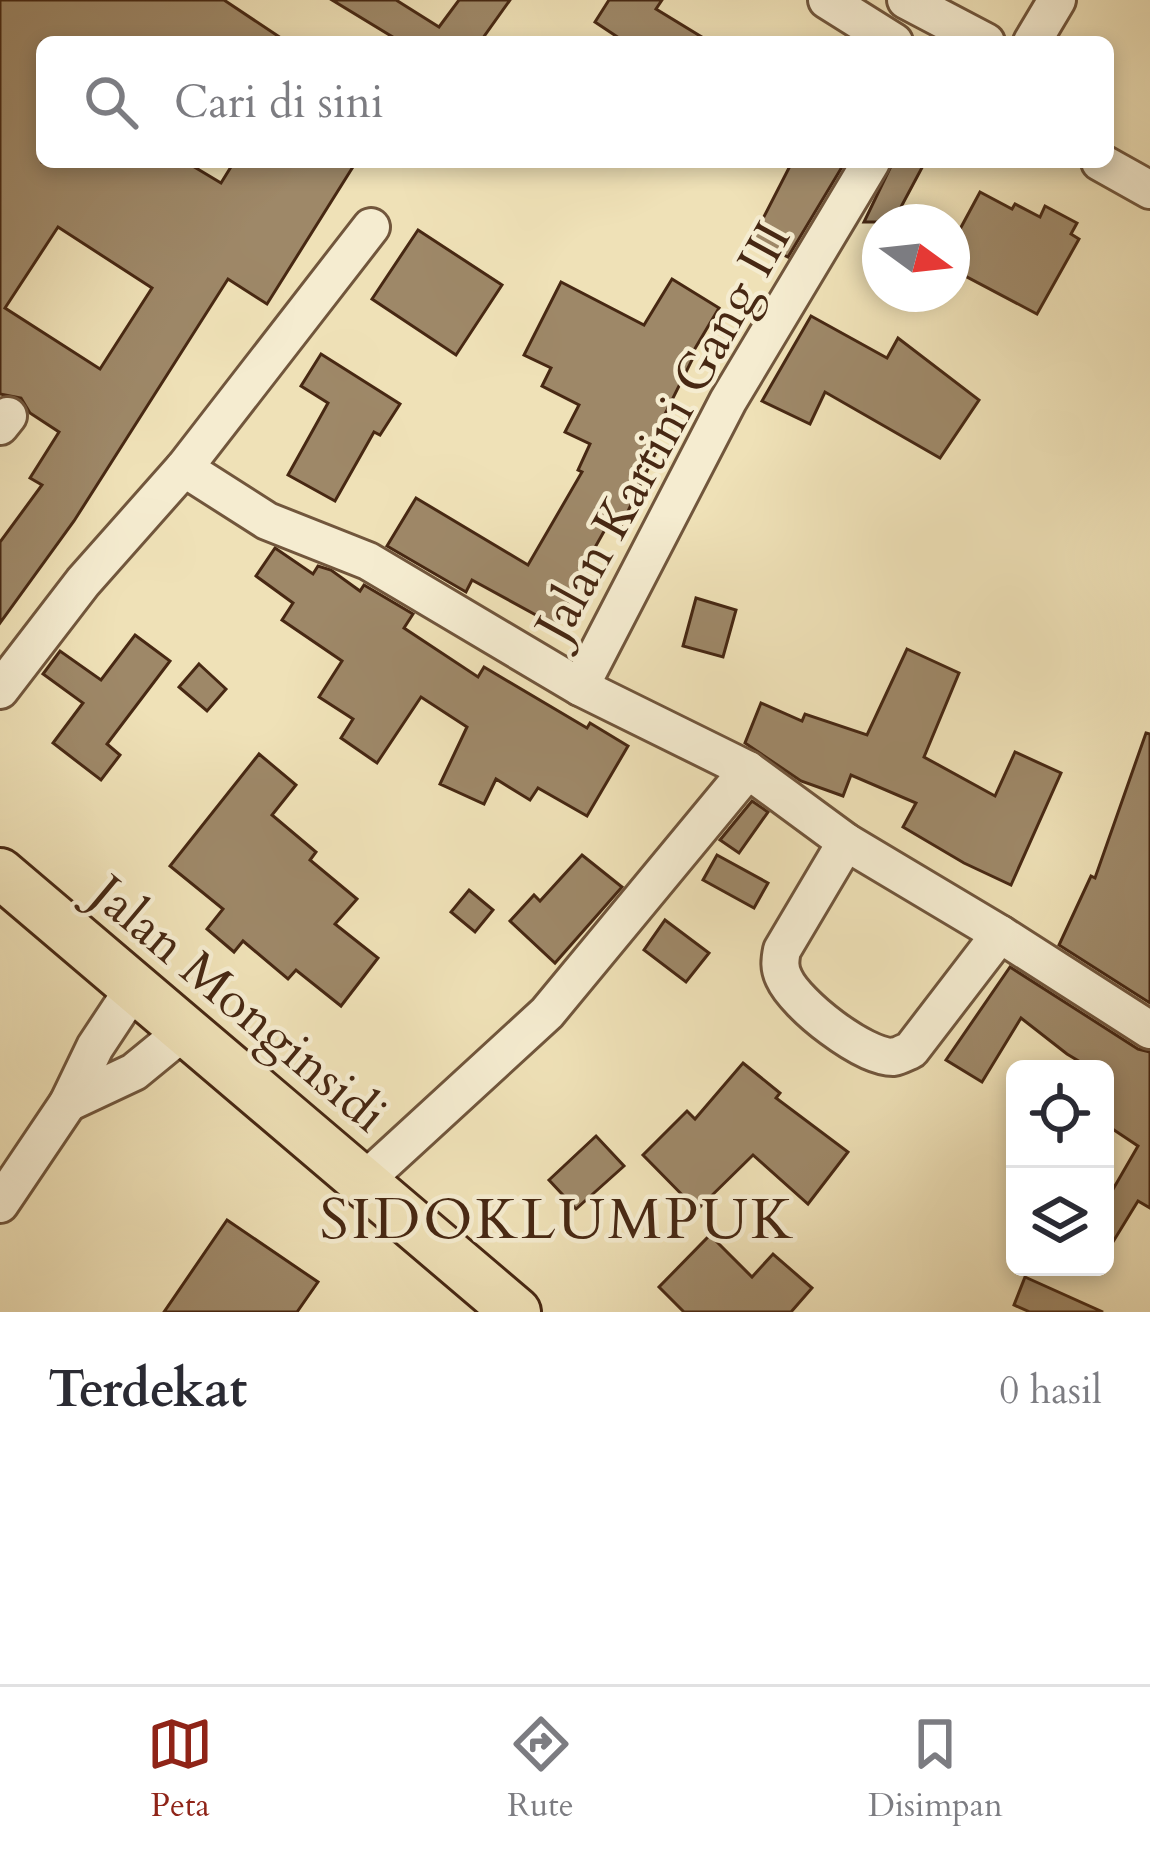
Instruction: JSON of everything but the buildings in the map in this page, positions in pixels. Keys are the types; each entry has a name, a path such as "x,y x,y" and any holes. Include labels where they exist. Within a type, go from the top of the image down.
{"main road":[{"name":"Jalan Monginsidi","path":"0,873 517,1312"}],"street":[{"path":"891,36 907,0 975,36"},
{"path":"1036,36 1057,0"},
{"path":"831,1 885,36"},
{"name":"Jalan Kartini Gang III","path":"580,687 728,400 867,168"},
{"path":"1111,168 1150,190"},
{"path":"0,690 83,582 184,468 371,226"},
{"path":"184,468 267,521 368,561 580,687 748,770 846,842 1150,1030"},
{"path":"363,1182 547,1013 748,770"},
{"path":"846,842 782,950 779,964 784,981 808,1009 854,1042 888,1056 911,1050 1000,934"},
{"path":"0,1204 68,1103 95,1047 134,988"},
{"path":"68,1103 134,1072 184,1031"}],"district":[{"name":"SIDOKLUMPUK","path":"558,1218"}]}
